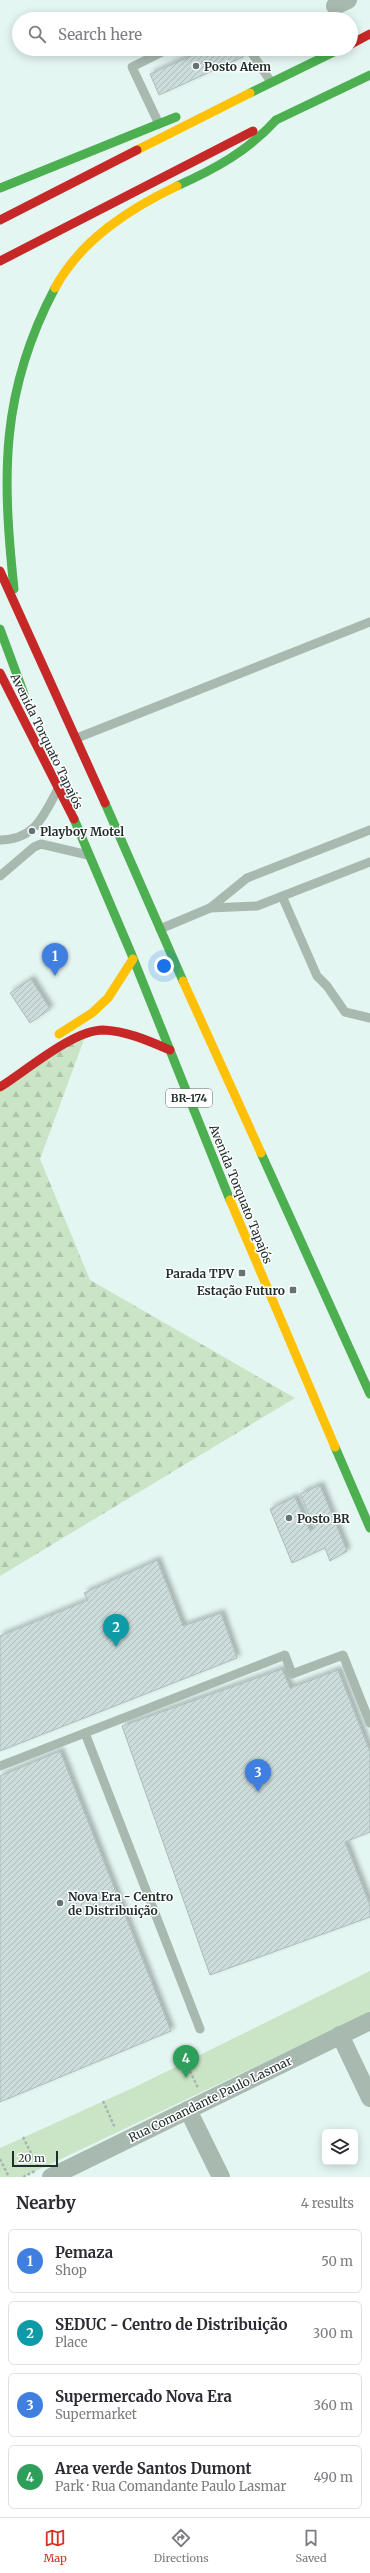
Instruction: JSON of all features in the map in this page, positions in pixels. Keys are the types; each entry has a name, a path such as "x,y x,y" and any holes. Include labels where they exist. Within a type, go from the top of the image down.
{"main road":[{"path":"358,40 370,34"},
{"path":"0,220 271,82 325,56"},
{"path":"0,261 276,120 370,75"},
{"path":"198,109 250,93"},
{"path":"0,188 185,113"},
{"path":"15,604 6,503 6,466 23,357 34,326 50,294 87,245 111,224 136,207 222,165 241,154 262,136 276,120"},
{"path":"0,571 77,738 160,929 370,1394"},
{"path":"0,629 49,766"},
{"name":"Avenida Torquato Tapajós","path":"0,673 49,766 89,856 133,959 248,1246 370,1528"},
{"path":"53,1038 92,1013 103,1003 133,959"},
{"path":"0,1087 92,1031 112,1031 142,1039 170,1050"}],"street":[{"name":"Rua Comandante Paulo Lasmar","path":"45,2173 188,2110 370,2021"},
{"path":"340,2035 370,2098"},
{"path":"188,2110 220,2177"}],"lane":[{"path":"153,56 132,66 159,124"},
{"path":"254,56 271,82"},
{"path":"77,738 370,622"},
{"path":"0,840 22,837 33,831 59,788"},
{"path":"160,929 210,908 248,878 370,830"},
{"path":"0,876 34,847 41,844 89,856"},
{"path":"210,908 257,906 370,862"},
{"path":"282,896 317,976 327,986 345,1012 370,1018"},
{"path":"359,1368 370,1364"},
{"path":"0,1766 285,1655 292,1674 343,1655 370,1721"},
{"path":"85,1733 200,2029"}],"path":[{"path":"190,2070 201,2094"},
{"path":"103,2101 117,2133"},
{"path":"23,2137 45,2173"},
{"path":"0,2159 9,2177"}],"green space":[{"path":"86,1034 40,1159 90,1280 295,1398 0,1576 0,1090"},
{"path":"370,1971 370,2012 23,2177 0,2177 0,2148 135,2087"}],"building":[{"name":"Posto Atem","path":"191,56 243,57 159,95 150,74"},
{"path":"31,979 50,1009 30,1023 10,993"},
{"name":"Posto BR","path":"320,1485 347,1551 330,1561 325,1548 292,1563 270,1509 295,1497 310,1531 315,1528 300,1494"},
{"path":"157,1560 183,1626 221,1613 237,1658 0,1751 0,1636 88,1600 84,1593"},
{"path":"282,1669 290,1688 338,1670 370,1752 370,1832 345,1842 370,1905 370,1917 210,1975 122,1726"},
{"name":"Nova Era - Centro de Distribuição","path":"60,1751 171,2031 0,2102 0,1776"}],"traffic: fast":[{"path":"250,93 326,56"},
{"path":"276,120 370,75"},
{"path":"0,188 176,117"},
{"path":"177,186 218,166 254,141 276,120"},
{"path":"14,589 8,508 7,471 9,435 15,399 24,363 37,326 55,288"},
{"path":"0,629 24,694"},
{"path":"105,803 183,981"},
{"path":"74,819 131,953 230,1200"},
{"path":"261,1153 370,1394"},
{"path":"335,1447 370,1528"}],"traffic: slow":[{"path":"137,150 250,93"},
{"path":"55,288 78,255 92,241 124,216 177,186"},
{"path":"59,1034 92,1013 108,998 133,959"},
{"path":"183,981 261,1153"},
{"path":"230,1200 335,1447"}],"traffic: jam":[{"path":"358,40 370,34"},
{"path":"0,261 253,131"},
{"path":"0,220 137,150"},
{"path":"0,571 105,803"},
{"path":"0,673 74,819"},
{"path":"0,1087 50,1052 78,1037 91,1032 103,1030 121,1032 170,1050"}],"place":[{"name":"Posto Atem","path":"196,66"},
{"name":"Playboy Motel","path":"32,831"},
{"name":"Pemaza","path":"55,976"},
{"name":"Parada TPV","path":"242,1273"},
{"name":"Estação Futuro","path":"293,1290"},
{"name":"Posto BR","path":"289,1518"},
{"name":"SEDUC - Centro de Distribuição","path":"116,1647"},
{"name":"Supermercado Nova Era","path":"258,1792"},
{"name":"Nova Era - Centro de Distribuição","path":"60,1903"},
{"name":"Area verde Santos Dumont","path":"186,2078"}]}
